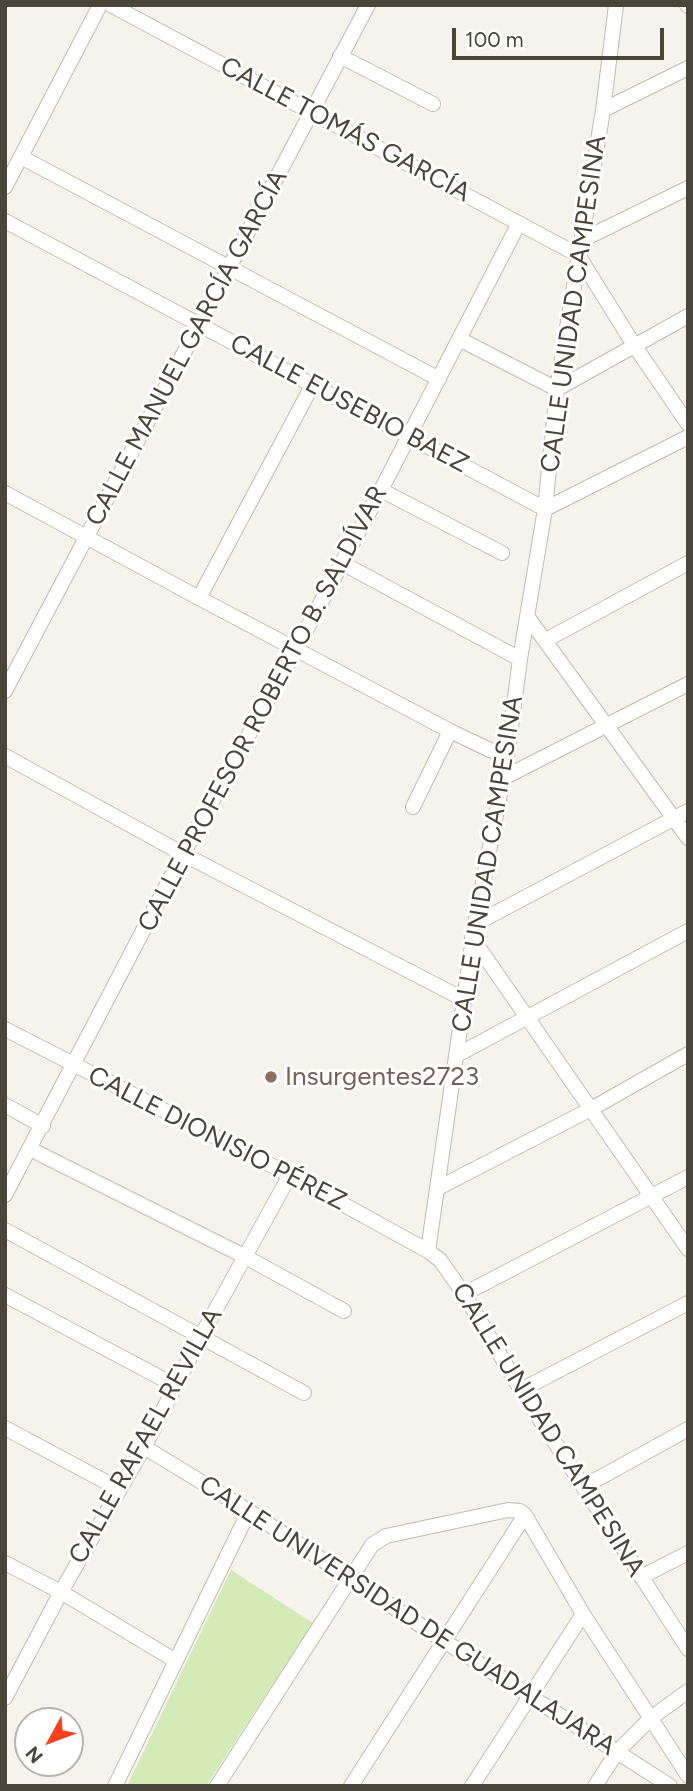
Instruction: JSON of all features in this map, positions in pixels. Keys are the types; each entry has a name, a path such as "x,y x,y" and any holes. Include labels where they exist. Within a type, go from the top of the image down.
{"street":[{"path":"5,187 100,5"},
{"name":"CALLE TOMÁS GARCÍA","path":"111,5 578,256"},
{"name":"CALLE MANUEL GARCÍA GARCÍA","path":"5,691 368,5"},
{"name":"CALLE UNIDAD CAMPESINA","path":"615,6 603,110 556,389 545,509 507,758 474,931 428,1251 440,1260 464,1294 521,1390 688,1650"},
{"path":"340,57 433,104"},
{"path":"603,110 688,68"},
{"path":"21,157 439,379"},
{"path":"582,240 688,188"},
{"name":"CALLE EUSEBIO BAEZ","path":"5,220 545,509"},
{"name":"CALLE PROFESOR ROBERTO B. SALDÍVAR","path":"5,1195 183,854 381,490 519,223"},
{"path":"578,256 688,424"},
{"path":"459,339 556,389 688,316"},
{"path":"199,598 313,384"},
{"path":"545,509 688,437"},
{"path":"381,490 502,553"},
{"path":"5,493 450,731 507,758"},
{"path":"342,563 520,659"},
{"path":"546,640 688,563"},
{"path":"527,616 688,838"},
{"path":"503,778 688,684"},
{"path":"413,807 450,731"},
{"path":"5,756 183,854 465,1000"},
{"path":"688,811 474,931 528,1017 688,1249"},
{"path":"457,1055 688,931"},
{"name":"CALLE DIONISIO PÉREZ","path":"5,1028 74,1066 290,1175 428,1251"},
{"path":"438,1188 591,1109 688,1054"},
{"path":"5,1105 43,1126"},
{"path":"30,1149 244,1256 344,1311"},
{"name":"CALLE RAFAEL REVILLA","path":"6,1697 290,1175"},
{"path":"464,1294 688,1177"},
{"path":"5,1230 304,1393"},
{"path":"5,1295 176,1386"},
{"path":"521,1390 688,1303"},
{"path":"5,1428 119,1489"},
{"path":"583,1487 688,1429"},
{"name":"CALLE UNIVERSIDAD DE GUADALAJARA","path":"144,1447 249,1511 444,1641 670,1786"},
{"path":"217,1786 365,1553 378,1540 508,1510 520,1511 525,1515 583,1614 688,1776"},
{"path":"115,1786 249,1511"},
{"path":"351,1786 525,1515"},
{"path":"640,1577 688,1553"},
{"path":"5,1563 61,1592 176,1661"},
{"path":"472,1786 583,1614"},
{"path":"595,1786 617,1752 651,1718 688,1691"}],"green space":[{"path":"231,1570 313,1623 206,1786 127,1786"}],"place":[{"name":"Insurgentes2723","path":"271,1077"}]}
